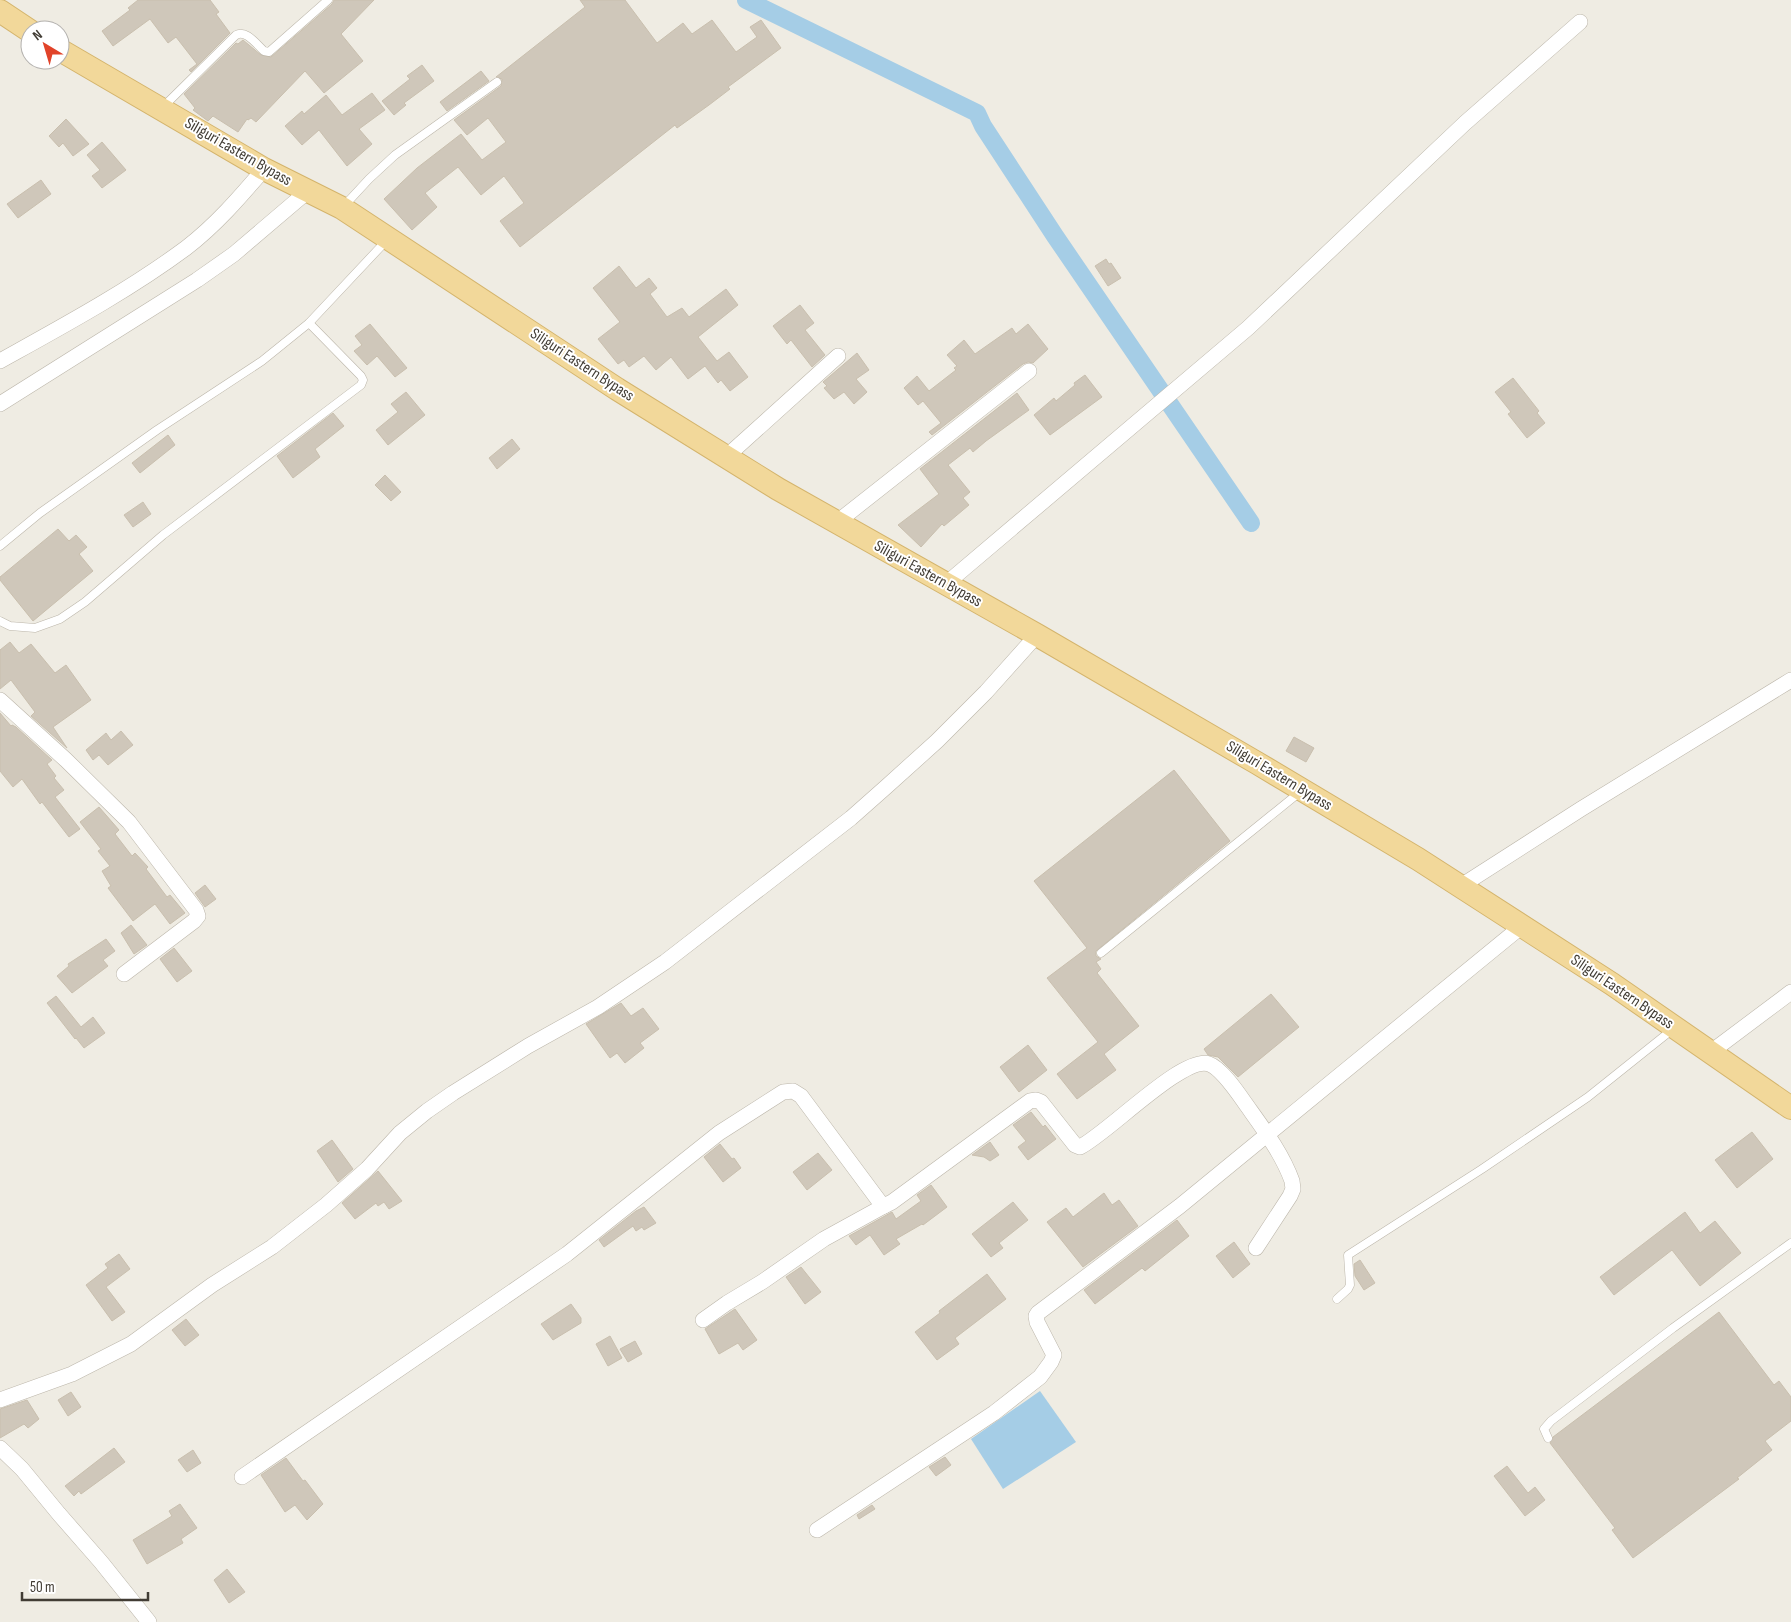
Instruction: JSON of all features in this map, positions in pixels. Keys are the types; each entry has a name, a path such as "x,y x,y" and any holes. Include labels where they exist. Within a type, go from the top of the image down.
{"main road":[{"path":"0,11 20,24"},
{"name":"Siliguri Eastern Bypass","path":"70,56 162,108 264,170 342,208 617,388 778,490 1037,635 1302,790 1461,886 1598,974 1791,1108"}],"street":[{"path":"947,583 1248,328 1465,123 1580,22"},
{"path":"0,361 142,279 187,247 225,213 264,170"},
{"path":"0,404 197,280 234,254 308,191"},
{"path":"726,457 838,356"},
{"path":"836,523 1029,371"},
{"path":"0,1400 72,1374 131,1344 212,1285 280,1241 367,1169 400,1133 452,1093 528,1046 598,1007 665,962 850,818 886,787 938,741 986,692 1037,635"},
{"path":"1461,886 1581,809 1791,680"},
{"path":"0,700 66,760 128,822 196,910 198,916 194,921 124,974"},
{"path":"817,1530 994,1413 1040,1377 1052,1362 1054,1354 1037,1322 1036,1316 1038,1313 1180,1206 1522,926"},
{"path":"1711,1052 1791,992"},
{"path":"703,1320 818,1243 892,1202 1030,1101 1041,1102 1075,1145 1080,1147 1176,1075 1199,1063 1210,1064 1219,1071 1238,1094 1266,1134 1289,1173 1293,1189 1286,1204 1256,1248"},
{"path":"242,1477 567,1254 718,1133 783,1092 793,1091 802,1096 884,1206"},
{"path":"0,1448 22,1468 149,1622"}],"lane":[{"path":"162,108 240,33 244,34 264,51 269,52 328,0"},
{"path":"342,208 395,155 496,82"},
{"path":"0,546 40,513 149,435 262,361 310,323 389,237"},
{"path":"0,622 10,626 35,628 60,619 85,602 163,535 361,385 363,380 361,376 310,323"},
{"path":"1101,952 1302,790"},
{"path":"1337,1298 1350,1285 1348,1255 1482,1169 1588,1097 1675,1028"},
{"path":"1548,1438 1544,1429 1551,1421 1673,1328 1791,1244"}],"water":[{"path":"1040,1391 1076,1442 1003,1489 971,1439"}],"building":[{"path":"138,0 210,0 219,12 216,14 230,33 191,72 189,70 197,64 176,37 168,43 150,19 113,46 102,31 130,10 128,8"},
{"path":"334,0 374,0 341,34 363,61 324,93 305,71 256,122 251,118 247,119 238,132 213,116 208,121 193,110 195,108 184,94 236,43 238,44 243,40 261,55 271,57 332,4"},
{"path":"580,0 625,0 657,43 683,23 692,34 712,20 736,52 757,37 750,27 761,20 781,48 728,87 730,89 709,105 677,128 675,125 520,247 500,221 524,203 504,176 481,195 458,167 425,193 437,207 412,230 384,199 417,168 461,134 482,160 506,142 488,118 467,135 454,120 501,86 502,79 496,77 585,7"},
{"path":"422,65 434,81 404,103 406,105 394,115 382,101 410,79 407,76"},
{"path":"481,71 489,81 447,111 440,102"},
{"path":"372,93 385,110 359,129 372,144 347,166 319,130 302,145 285,126 302,111 304,114 326,95 342,115"},
{"path":"66,119 89,144 73,156 63,143 59,147 49,136"},
{"path":"102,142 126,170 102,188 92,176 100,170 87,155"},
{"path":"41,180 51,194 18,218 7,204"},
{"path":"1106,259 1121,278 1108,286 1095,266"},
{"path":"619,266 636,288 649,278 657,288 650,294 667,317 682,308 689,317 726,289 738,305 698,337 717,361 729,352 748,377 730,391 721,380 718,383 705,366 688,379 671,357 656,370 644,356 629,367 624,360 618,364 598,339 620,322 593,288"},
{"path":"800,305 814,323 805,330 825,355 812,367 791,340 787,344 773,326"},
{"path":"370,324 407,368 395,377 377,356 367,365 354,351 362,345 355,336"},
{"path":"1028,324 1048,349 1033,363 1023,364 932,435 929,432 941,423 923,401 918,405 904,388 917,376 929,391 956,370 954,368 957,366 947,355 964,340 975,354 1012,328 1016,334"},
{"path":"857,353 869,370 856,379 867,392 854,404 844,392 834,399 824,388 827,386 823,382"},
{"path":"1085,375 1102,397 1050,435 1034,415 1054,398 1056,401"},
{"path":"1513,378 1539,411 1537,413 1545,423 1527,438 1508,414 1511,412 1495,392"},
{"path":"406,392 425,415 388,445 376,430 398,412 391,404"},
{"path":"1017,393 1029,410 973,452 970,448 948,465 970,492 963,498 969,505 944,526 942,524 921,547 898,525 939,494 920,469"},
{"path":"333,413 344,426 315,449 320,457 293,478 277,456"},
{"path":"168,435 175,445 140,473 132,463"},
{"path":"512,439 520,449 497,469 489,458"},
{"path":"385,475 401,492 391,501 375,485"},
{"path":"143,502 151,514 133,527 124,515"},
{"path":"58,529 69,541 76,535 87,547 79,554 93,571 33,621 0,580 0,577"},
{"path":"10,642 19,653 31,644 55,673 66,665 91,700 53,727 67,748 31,716 35,712 11,680 0,689 0,650"},
{"path":"0,713 11,726 16,727 52,760 47,764 56,776 54,778 64,790 55,797 80,829 69,837 42,802 40,804 22,779 13,787 0,771"},
{"path":"121,731 133,745 108,765 99,755 93,760 86,750 106,733 111,740"},
{"path":"1294,737 1314,748 1306,762 1286,751"},
{"path":"1174,770 1230,841 1096,951 1096,956 1101,959 1096,962 1101,969 1097,973 1139,1026 1104,1054 1116,1070 1077,1099 1057,1074 1098,1042 1047,978 1087,948 1034,881"},
{"path":"99,807 119,830 115,834 132,856 135,853 148,867 146,869 167,897 170,895 185,913 170,924 155,904 133,921 108,888 111,886 102,871 110,866 98,851 101,849 80,822"},
{"path":"205,885 216,899 205,907 195,893"},
{"path":"131,925 147,945 134,954 121,933"},
{"path":"106,939 115,951 103,960 108,966 72,993 57,976 69,966 68,964"},
{"path":"174,948 192,971 177,982 160,959"},
{"path":"1271,994 1299,1027 1238,1077 1218,1057 1208,1055 1204,1049"},
{"path":"56,996 81,1027 93,1017 105,1033 84,1048 47,1003"},
{"path":"621,1003 631,1016 643,1008 659,1029 640,1043 644,1048 625,1063 617,1053 610,1058 586,1024"},
{"path":"1028,1045 1047,1070 1019,1092 1000,1067"},
{"path":"1031,1112 1056,1139 1028,1160 1018,1147 1026,1141 1013,1125"},
{"path":"1752,1132 1773,1159 1737,1188 1715,1160"},
{"path":"332,1140 353,1169 338,1182 317,1151"},
{"path":"990,1142 999,1155 990,1161 984,1157 972,1155"},
{"path":"720,1144 741,1168 723,1182 704,1157"},
{"path":"818,1153 832,1170 807,1190 793,1172"},
{"path":"378,1171 402,1201 389,1209 384,1202 378,1206 376,1203 355,1219 342,1203"},
{"path":"931,1185 947,1207 923,1225 896,1239 900,1244 884,1255 870,1235 856,1245 849,1236 892,1212 896,1219 921,1201 917,1195"},
{"path":"1104,1193 1112,1205 1119,1200 1138,1226 1083,1267 1047,1222 1066,1208 1073,1217"},
{"path":"1013,1202 1028,1220 999,1243 1003,1248 991,1257 972,1234"},
{"path":"644,1207 656,1223 644,1230 642,1227 636,1231 633,1226 604,1247 599,1240 636,1211"},
{"path":"1685,1212 1700,1233 1715,1221 1741,1253 1700,1286 1672,1250 1614,1295 1600,1277"},
{"path":"1177,1220 1189,1236 1145,1271 1142,1268 1095,1304 1084,1290"},
{"path":"1234,1242 1250,1264 1233,1278 1216,1256"},
{"path":"119,1254 130,1269 106,1287 125,1312 112,1321 86,1285 108,1268 105,1264"},
{"path":"1360,1260 1375,1283 1364,1290 1355,1276 1354,1264"},
{"path":"801,1267 821,1292 805,1304 786,1277"},
{"path":"987,1274 1006,1299 955,1338 959,1344 937,1360 915,1332"},
{"path":"571,1304 581,1318 581,1323 553,1340 541,1324"},
{"path":"735,1309 757,1340 743,1350 738,1343 719,1354 705,1329"},
{"path":"1719,1312 1774,1385 1779,1381 1791,1397 1791,1421 1765,1441 1772,1450 1737,1478 1739,1479 1633,1558 1612,1530 1615,1528 1550,1443 1553,1437"},
{"path":"186,1319 199,1335 185,1346 172,1330"},
{"path":"610,1336 622,1358 608,1366 596,1344"},
{"path":"635,1341 642,1354 628,1362 620,1349"},
{"path":"71,1392 81,1407 68,1416 58,1400"},
{"path":"27,1400 39,1419 28,1428 24,1424 0,1438 0,1409"},
{"path":"114,1448 125,1462 81,1494 79,1491 74,1496 65,1486"},
{"path":"193,1450 201,1463 187,1472 178,1460"},
{"path":"945,1457 951,1465 936,1476 929,1467"},
{"path":"286,1458 323,1504 307,1520 295,1505 285,1512 261,1475"},
{"path":"1507,1466 1528,1493 1535,1487 1545,1500 1525,1516 1494,1476"},
{"path":"180,1504 197,1528 181,1539 183,1543 147,1564 133,1540 172,1516 169,1511"},
{"path":"872,1505 875,1509 859,1519 857,1515"},
{"path":"227,1569 245,1592 229,1603 214,1580"}],"waterway":[{"path":"746,0 977,113 983,126 1055,236 1251,523"}]}
